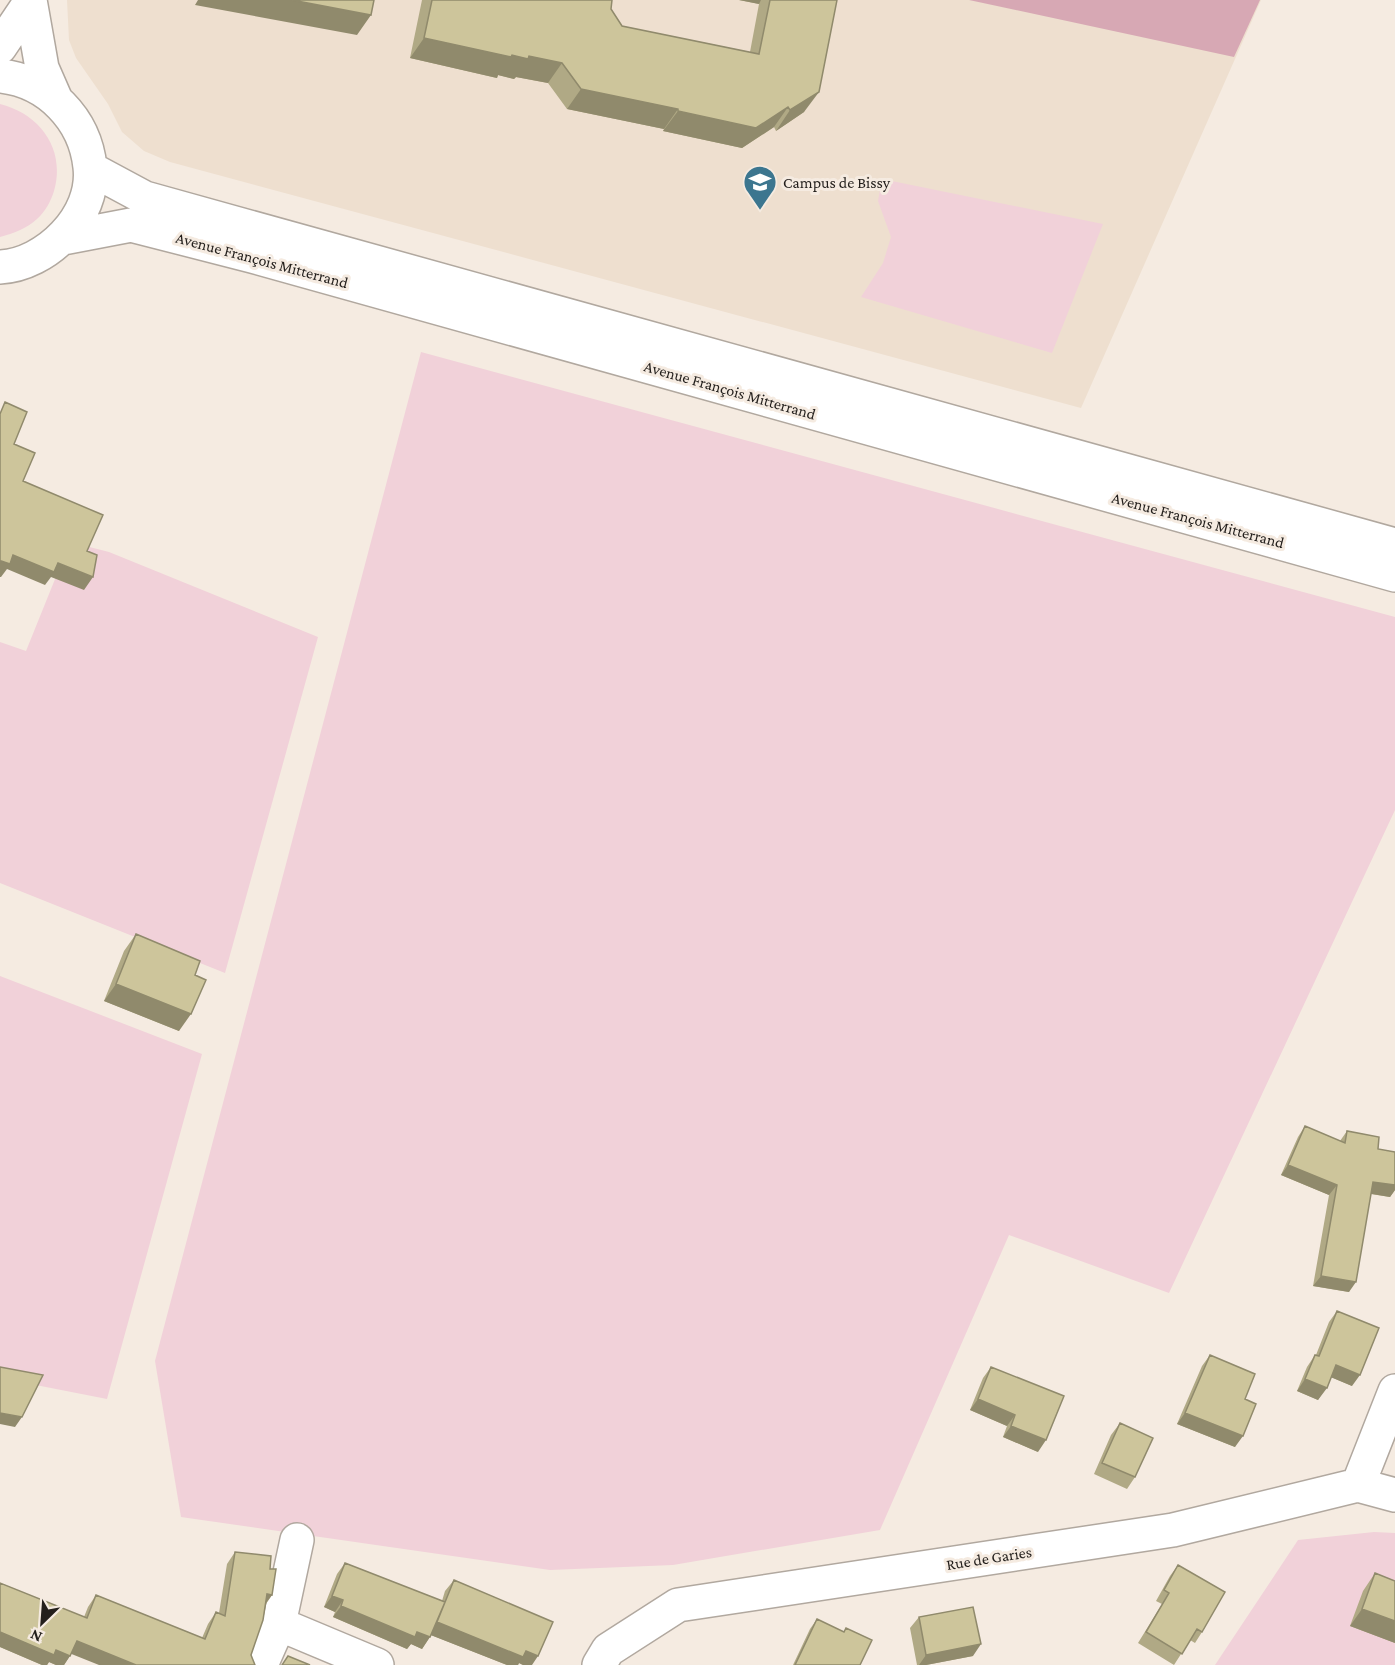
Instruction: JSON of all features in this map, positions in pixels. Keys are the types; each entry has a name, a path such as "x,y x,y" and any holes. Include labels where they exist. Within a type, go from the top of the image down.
{"main road":[{"path":"0,47 30,2"},
{"path":"30,2 42,68 56,100"},
{"path":"0,76 15,78 38,87 56,100 71,117 85,145 91,169 87,192 78,217 63,238 40,256 12,267 0,267"},
{"name":"Avenue François Mitterrand","path":"91,169 145,198 1395,545"},
{"name":"Avenue François Mitterrand","path":"63,238 131,225 252,256 1395,575"},
{"path":"1358,1485 1395,1391"},
{"name":"Rue de Garies","path":"598,1665 608,1650 678,1605 1173,1530 1358,1485 1395,1495"},
{"path":"261,1665 279,1624 297,1540"},
{"path":"279,1624 377,1665"}],"shaded area":[{"name":"Campus de Bissy","path":"67,0 1261,0 1081,408 170,162 144,151 122,132 108,104 76,58 69,40"},
{"path":"969,0 1260,0 1234,57"},
{"path":"0,104 27,116 38,125 53,148 57,176 51,199 40,216 24,228 0,237"},
{"path":"882,179 1103,224 1052,353 861,297 883,263 891,237 878,201"},
{"path":"421,352 1395,617 1395,810 1169,1293 1009,1235 880,1530 673,1565 550,1570 181,1517 155,1361"},
{"path":"70,542 109,552 318,637 225,973 0,883 0,642 26,651"},
{"path":"0,976 202,1054 107,1399 0,1378"},
{"path":"1374,1532 1395,1533 1395,1665 1215,1665 1298,1540"}],"building":[{"path":"292,0 374,0 371,15"},
{"path":"432,0 612,0 611,9 622,26 759,54 770,0 837,0 819,92 790,110 788,107 756,128 581,89 562,63 529,56 528,59 512,55 511,57 424,38"},
{"path":"5,402 27,412 14,444 35,453 23,481 103,515 87,551 97,555 93,577 58,563 54,572 13,555 10,564 1,561 0,563 0,414"},
{"path":"136,934 200,961 195,975 206,980 191,1014 116,984"},
{"path":"1305,1126 1345,1143 1347,1131 1379,1137 1378,1149 1395,1152 1395,1185 1373,1182 1356,1282 1321,1276 1337,1185 1288,1165"},
{"path":"1337,1311 1379,1328 1360,1375 1336,1365 1327,1388 1305,1379 1315,1355 1319,1356"},
{"path":"1210,1355 1255,1374 1245,1399 1256,1404 1243,1436 1185,1413"},
{"path":"0,1367 43,1375 22,1417 0,1413"},
{"path":"991,1367 1064,1396 1046,1440 1011,1426 1015,1415 978,1399"},
{"path":"1120,1423 1153,1438 1135,1477 1102,1463"},
{"path":"235,1552 271,1556 270,1569 276,1569 272,1595 267,1594 263,1620 251,1655 255,1665 136,1665 77,1641 70,1656 56,1650 54,1655 0,1632 0,1583 87,1618 96,1595 205,1639 216,1612 225,1616"},
{"path":"345,1563 445,1602 430,1637 417,1632 415,1637 341,1606 343,1600 332,1596"},
{"path":"1178,1565 1225,1592 1202,1632 1197,1629 1182,1654 1146,1632 1169,1593 1164,1590"},
{"path":"1375,1573 1395,1581 1395,1621 1362,1609"},
{"path":"454,1580 553,1622 538,1656 526,1651 523,1657 437,1622"},
{"path":"973,1607 981,1644 926,1655 919,1617"},
{"path":"817,1619 844,1632 846,1628 872,1640 860,1665 795,1665"},
{"path":"288,1656 310,1665 282,1665"}],"place":[{"name":"Campus de Bissy","path":"760,211"}]}
